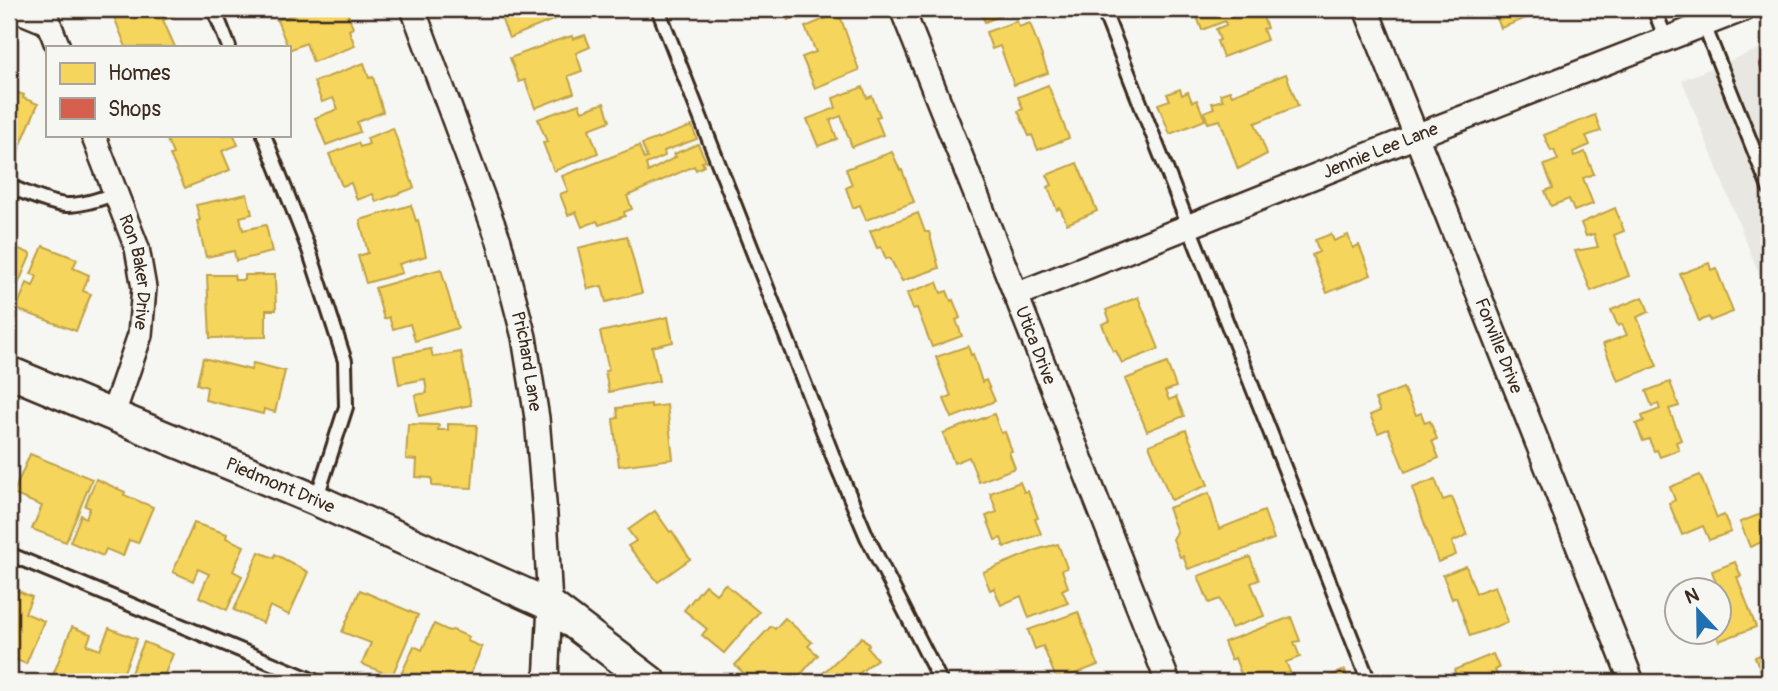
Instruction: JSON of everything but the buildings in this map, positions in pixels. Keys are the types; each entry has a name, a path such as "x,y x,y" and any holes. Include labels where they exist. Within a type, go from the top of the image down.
{"street":[{"path":"15,9 46,16 58,46"},
{"name":"Prichard Lane","path":"413,9 499,241 524,337 537,418 550,605 546,682"},
{"name":"Utica Drive","path":"902,9 1168,682"},
{"name":"Fonville Drive","path":"1366,9 1632,682"},
{"name":"Jennie Lee Lane","path":"1016,295 1744,9"},
{"name":"Ron Baker Drive","path":"93,136 137,248 144,288 140,335 113,414"},
{"name":"Piedmont Drive","path":"9,372 316,500 550,605"},
{"path":"550,605 651,682"}],"lane":[{"path":"214,9 229,46"},
{"path":"658,9 867,537 941,682"},
{"path":"1103,9 1369,682"},
{"path":"1654,9 1666,40"},
{"path":"1704,25 1769,188"},
{"path":"264,136 309,250 345,361 346,407 316,500"},
{"path":"9,186 65,205 99,200 116,193"},
{"path":"9,554 317,682"}],"shaded area":[{"path":"1769,45 1769,299 1682,80"}]}
